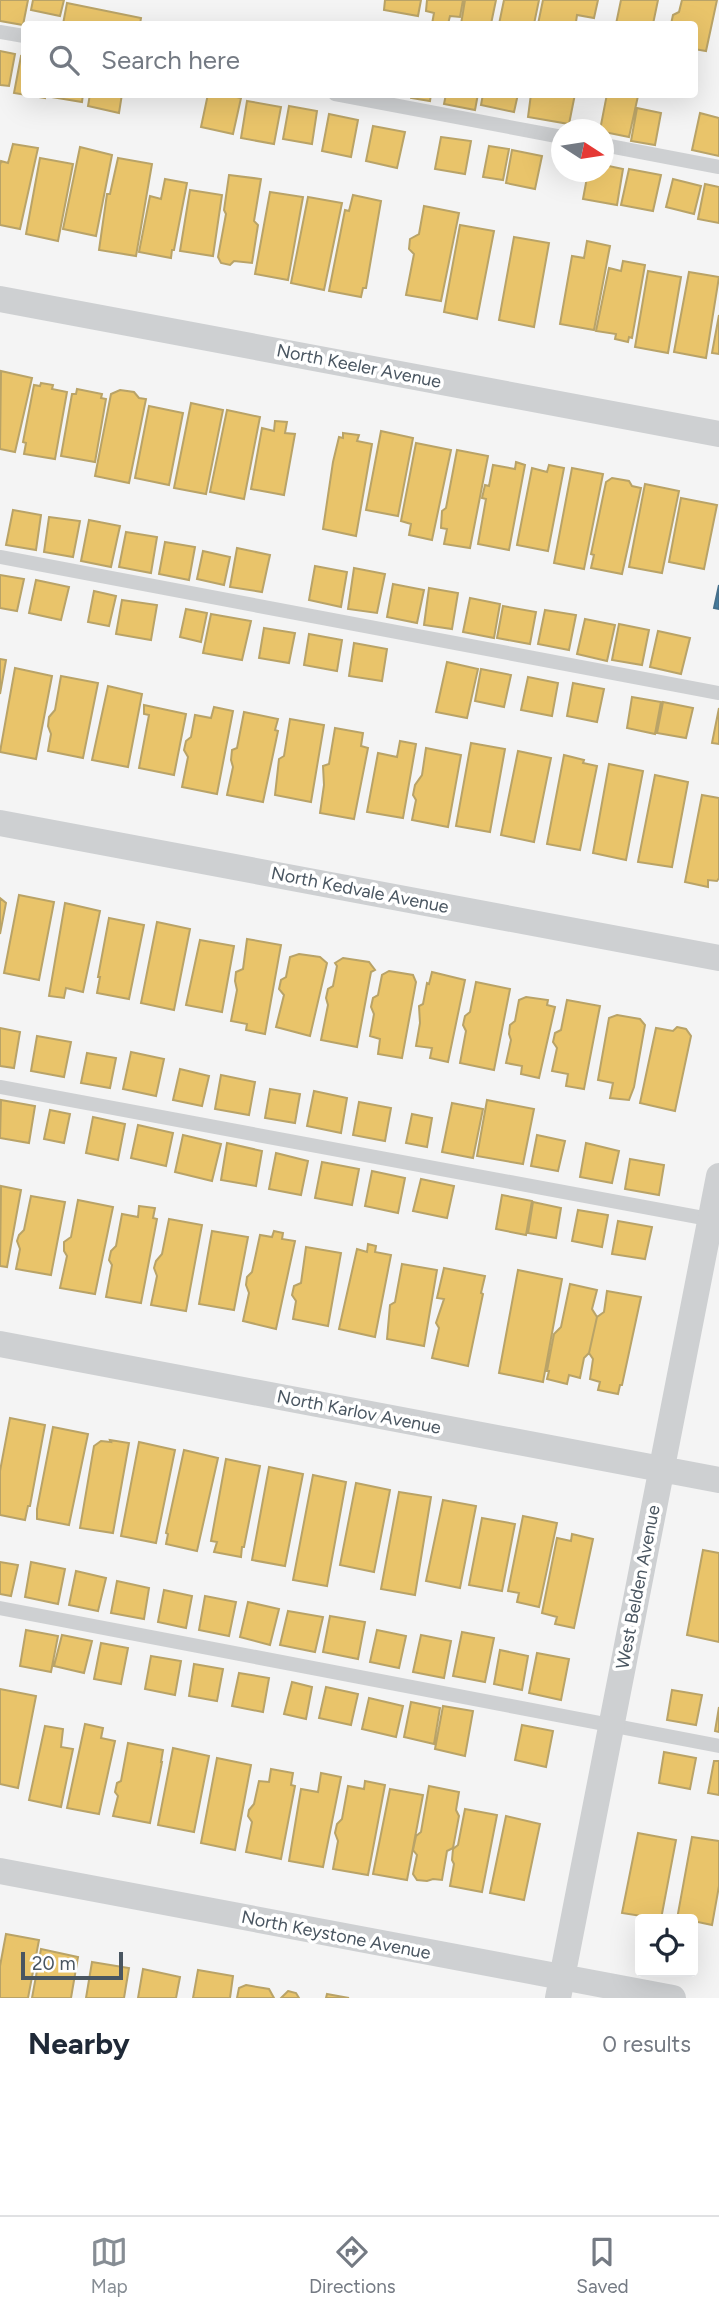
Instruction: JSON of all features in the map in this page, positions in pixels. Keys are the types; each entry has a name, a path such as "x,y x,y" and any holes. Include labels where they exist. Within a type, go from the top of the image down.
{"street":[{"name":"North Keeler Avenue","path":"0,299 719,434"},
{"name":"North Kedvale Avenue","path":"0,823 719,958"},
{"name":"West Belden Avenue","path":"560,1987 662,1469 715,1220 719,1176"},
{"name":"North Karlov Avenue","path":"0,1344 719,1480"},
{"name":"North Keystone Avenue","path":"0,1871 560,1987 673,1998"}],"lane":[{"path":"0,32 21,36"},
{"path":"356,98 551,135"},
{"path":"614,147 719,167"},
{"path":"0,557 719,693"},
{"path":"0,1087 715,1220"},
{"path":"0,1608 719,1746"}],"building: Homes":[{"path":"0,0 28,0 21,25 0,21"},
{"path":"33,0 64,0 60,16 31,10"},
{"path":"385,0 421,0 418,16 384,10"},
{"path":"427,0 463,0 460,17 450,16 449,21 433,21 434,13 426,11"},
{"path":"465,0 496,0 492,21 462,21"},
{"path":"504,0 539,0 535,21 500,21"},
{"path":"543,0 598,0 594,18 577,15 576,21 539,21"},
{"path":"621,0 658,0 654,21 617,21"},
{"path":"682,0 717,0 706,51 698,50 698,21 672,21 673,15 679,12"},
{"path":"67,3 141,18 140,21 64,21"},
{"path":"0,51 15,54 9,86 0,85"},
{"path":"21,56 21,94 14,93"},
{"path":"57,98 82,98 82,102"},
{"path":"89,98 121,98 119,113 88,106"},
{"path":"207,98 241,98 233,134 201,127"},
{"path":"445,98 477,98 475,110 444,104"},
{"path":"482,98 517,98 514,112 481,105"},
{"path":"530,98 574,98 570,119 551,121 528,117"},
{"path":"606,98 638,98 629,137 614,134 614,119 602,119"},
{"path":"247,101 281,107 274,144 241,138"},
{"path":"289,106 317,111 312,144 283,139"},
{"path":"637,108 661,113 655,145 631,141"},
{"path":"700,113 719,118 719,156 692,150"},
{"path":"329,114 358,120 351,157 322,151"},
{"path":"373,126 405,132 397,168 366,161"},
{"path":"441,137 471,141 465,174 435,169"},
{"path":"13,144 38,148 20,229 0,225 0,165 1,161 8,163"},
{"path":"489,146 509,149 503,180 483,177"},
{"path":"80,147 112,155 96,236 63,229"},
{"path":"512,150 542,156 535,189 506,183"},
{"path":"40,158 73,164 58,241 26,234"},
{"path":"118,158 152,164 136,256 99,250 107,194 110,194"},
{"path":"614,167 623,169 617,205 583,199 586,182 614,182"},
{"path":"629,169 661,175 653,211 621,205"},
{"path":"229,175 261,179 254,221 258,225 252,263 234,261 230,265 221,263 218,257 226,214 224,210"},
{"path":"165,179 187,183 171,258 139,252 150,196 161,199"},
{"path":"673,179 701,186 694,214 666,207"},
{"path":"705,184 719,187 719,223 698,219"},
{"path":"190,190 222,195 213,256 180,251"},
{"path":"270,192 303,197 288,280 255,274"},
{"path":"353,195 381,201 366,288 363,288 361,297 329,291 345,210 349,211"},
{"path":"308,197 342,203 324,290 291,283"},
{"path":"424,206 459,213 441,301 406,295 414,254 409,249 410,239 419,234"},
{"path":"460,225 494,231 477,319 444,312"},
{"path":"514,237 549,243 534,327 499,320"},
{"path":"587,241 610,246 594,330 560,324 572,256 584,258"},
{"path":"623,261 645,265 632,338 629,337 628,342 615,339 616,334 596,331 609,268 621,271"},
{"path":"648,271 681,277 668,353 635,347"},
{"path":"689,272 719,277 706,358 674,352"},
{"path":"719,315 719,354 712,353"},
{"path":"1,371 32,378 15,452 0,449"},
{"path":"41,383 67,392 55,459 24,454 26,443 23,442 34,385 40,386"},
{"path":"77,389 102,394 101,398 106,399 95,462 61,456 72,394 76,394"},
{"path":"120,390 134,392 139,398 146,399 129,483 95,476 111,394"},
{"path":"191,403 223,410 206,494 174,488"},
{"path":"149,406 183,413 169,485 135,478"},
{"path":"227,410 260,417 244,499 210,492"},
{"path":"275,421 287,422 285,433 295,434 284,495 251,489 262,428 274,431"},
{"path":"381,431 413,438 398,516 366,510"},
{"path":"343,433 359,435 357,441 372,444 356,536 323,529 333,462 339,437 343,438"},
{"path":"416,443 451,450 432,540 409,535 411,524 401,521"},
{"path":"457,450 488,456 470,548 444,544 447,529 441,528 442,511 446,508"},
{"path":"516,462 525,465 509,550 478,544 486,499 482,498 485,485 489,486 493,465 515,469"},
{"path":"549,465 564,468 548,551 517,545 532,468 547,472"},
{"path":"572,468 603,474 584,569 554,563"},
{"path":"612,478 629,481 632,486 641,488 622,574 591,568 594,555 591,554 606,482"},
{"path":"645,484 679,491 662,573 629,567"},
{"path":"681,498 717,505 704,569 669,562"},
{"path":"13,510 41,515 36,550 6,545"},
{"path":"49,517 80,521 73,557 44,552"},
{"path":"89,520 120,526 111,567 81,561"},
{"path":"126,532 157,537 151,573 119,567"},
{"path":"165,542 195,547 189,580 159,574"},
{"path":"237,548 270,555 262,592 230,587"},
{"path":"203,551 230,557 224,585 197,579"},
{"path":"315,566 347,572 341,607 309,600"},
{"path":"354,568 385,574 377,613 348,609"},
{"path":"0,575 24,579 17,611 0,608"},
{"path":"36,580 69,587 61,620 29,613"},
{"path":"393,584 424,590 417,623 387,617"},
{"path":"429,588 458,593 452,629 424,625"},
{"path":"94,591 116,596 109,626 88,622"},
{"path":"470,598 500,604 494,638 463,632"},
{"path":"122,600 157,605 151,640 116,634"},
{"path":"503,606 536,612 530,644 497,638"},
{"path":"186,609 207,613 201,642 180,637"},
{"path":"545,610 576,615 569,650 538,644"},
{"path":"211,614 251,621 242,660 203,653"},
{"path":"585,619 615,625 607,661 577,654"},
{"path":"619,624 649,630 642,665 612,660"},
{"path":"264,628 295,633 289,663 259,658"},
{"path":"658,631 690,638 681,674 650,667"},
{"path":"309,634 342,640 337,671 304,665"},
{"path":"354,643 387,649 382,681 349,676"},
{"path":"0,659 6,660 0,694"},
{"path":"447,662 478,669 467,718 436,712"},
{"path":"15,668 52,676 36,759 0,752"},
{"path":"481,669 511,675 504,707 475,701"},
{"path":"61,676 98,683 83,758 48,751 51,734 49,717 55,710"},
{"path":"528,677 558,683 552,716 521,710"},
{"path":"573,683 604,689 597,722 567,716"},
{"path":"108,686 142,694 128,767 92,760"},
{"path":"632,697 661,702 655,734 627,728"},
{"path":"663,702 693,708 686,738 657,733"},
{"path":"144,705 186,714 174,775 139,768 149,715 144,714"},
{"path":"214,707 233,711 217,794 182,787 188,757 184,750 186,741 191,737 195,715 211,718"},
{"path":"719,708 719,744 712,743"},
{"path":"244,712 278,719 275,730 278,731 263,802 227,795 233,767 232,750 237,748"},
{"path":"290,719 324,725 311,802 275,795 279,759 284,756"},
{"path":"335,728 363,733 361,746 368,748 354,819 320,813 324,785 323,766 329,764"},
{"path":"400,741 416,744 403,818 367,812 378,753 397,757"},
{"path":"471,743 505,749 490,832 456,826"},
{"path":"426,748 461,755 448,827 412,820 416,800 413,795 415,785 422,775"},
{"path":"518,751 551,758 534,842 501,835"},
{"path":"564,755 597,766 580,850 547,844"},
{"path":"609,764 643,771 626,860 593,853"},
{"path":"655,775 688,782 672,867 638,862"},
{"path":"702,795 719,798 719,878 717,881 708,880 708,887 685,882"},
{"path":"19,895 54,902 39,980 4,973"},
{"path":"0,898 6,903 0,934"},
{"path":"65,903 100,911 83,992 66,988 64,998 49,996"},
{"path":"109,918 144,925 129,999 97,993"},
{"path":"157,922 190,929 174,1010 141,1003"},
{"path":"247,939 281,945 265,1034 246,1030 247,1024 231,1021 237,990 236,972 243,969"},
{"path":"200,940 234,946 222,1012 186,1005"},
{"path":"299,954 320,957 327,963 310,1036 276,1027 284,995 279,989 281,980 286,977 290,957"},
{"path":"343,958 369,962 375,970 371,972 357,1047 321,1040 328,1005 328,989 333,986 337,966 335,963"},
{"path":"389,971 413,975 416,982 402,1058 378,1054 380,1039 370,1036 374,1014 371,1007 373,998 378,995 382,975"},
{"path":"432,972 465,980 448,1062 430,1058 432,1048 416,1046 420,1023 419,1006 423,1004"},
{"path":"476,982 510,989 494,1070 460,1063 466,1031 463,1025 465,1016 470,1012"},
{"path":"526,997 548,1000 547,1005 555,1007 539,1078 521,1074 522,1066 506,1063 511,1040 510,1025 515,1021 519,1000"},
{"path":"567,1000 600,1006 584,1089 566,1086 568,1074 552,1071 557,1048 553,1042 555,1033 561,1030"},
{"path":"617,1015 640,1019 645,1025 634,1087 629,1100 610,1098 613,1083 598,1080 609,1018"},
{"path":"677,1027 686,1029 691,1036 675,1111 640,1103 656,1028 673,1031"},
{"path":"0,1028 20,1032 14,1068 0,1066"},
{"path":"37,1036 71,1042 64,1077 31,1071"},
{"path":"131,1052 164,1059 156,1096 123,1089"},
{"path":"87,1053 116,1058 110,1088 81,1083"},
{"path":"180,1069 209,1076 202,1106 173,1100"},
{"path":"221,1075 255,1082 249,1115 215,1109"},
{"path":"270,1089 300,1094 295,1123 265,1118"},
{"path":"314,1091 347,1098 341,1133 307,1126"},
{"path":"1,1100 35,1106 29,1143 0,1138"},
{"path":"487,1100 534,1109 523,1164 477,1156"},
{"path":"359,1102 391,1108 385,1141 353,1135"},
{"path":"452,1103 483,1109 473,1158 442,1152"},
{"path":"50,1110 70,1114 64,1143 44,1139"},
{"path":"412,1114 432,1118 427,1147 406,1143"},
{"path":"93,1117 125,1124 118,1160 86,1153"},
{"path":"138,1125 173,1133 166,1166 131,1158"},
{"path":"183,1135 221,1144 212,1181 175,1172"},
{"path":"537,1135 565,1141 558,1171 531,1166"},
{"path":"227,1143 262,1151 256,1186 221,1180"},
{"path":"586,1143 619,1151 612,1183 580,1177"},
{"path":"276,1153 308,1161 301,1195 269,1189"},
{"path":"630,1159 664,1165 659,1195 625,1189"},
{"path":"322,1162 359,1169 352,1205 315,1198"},
{"path":"372,1171 405,1178 398,1213 365,1206"},
{"path":"421,1179 454,1186 447,1218 413,1211"},
{"path":"1,1186 21,1190 7,1267 0,1266"},
{"path":"502,1195 532,1201 526,1235 496,1229"},
{"path":"31,1196 65,1202 51,1275 16,1269 20,1249 17,1241 24,1230"},
{"path":"78,1200 113,1207 95,1294 60,1288 67,1256 64,1242 71,1237"},
{"path":"533,1202 561,1208 556,1238 528,1233"},
{"path":"139,1206 155,1208 153,1218 157,1219 141,1303 106,1297 112,1265 109,1260 111,1251 116,1246 122,1214 138,1217"},
{"path":"578,1210 608,1215 602,1247 572,1241"},
{"path":"169,1219 202,1225 186,1311 151,1305 157,1276 154,1268 162,1254"},
{"path":"618,1221 652,1227 645,1259 612,1254"},
{"path":"212,1231 248,1237 234,1310 199,1304"},
{"path":"274,1231 283,1233 282,1239 295,1241 276,1329 243,1321 249,1293 247,1277 252,1272 260,1235 272,1237"},
{"path":"368,1244 376,1246 375,1252 391,1255 375,1337 339,1329 357,1249 367,1252"},
{"path":"306,1247 341,1253 328,1326 293,1319 296,1301 292,1295 294,1286 301,1283"},
{"path":"402,1264 437,1270 424,1346 387,1339 390,1305 395,1302"},
{"path":"444,1268 485,1276 468,1366 432,1358 439,1328 436,1323 444,1299 437,1298"},
{"path":"518,1270 562,1279 543,1382 499,1373"},
{"path":"570,1284 597,1290 592,1309 597,1317 580,1378 569,1375 567,1384 547,1379 547,1371 554,1334 561,1327"},
{"path":"607,1291 641,1297 618,1394 598,1390 600,1382 590,1379 593,1359 589,1353 597,1317 604,1312"},
{"path":"10,1418 45,1425 25,1520 0,1515 0,1471"},
{"path":"53,1427 88,1434 69,1525 37,1519"},
{"path":"110,1440 129,1443 113,1533 80,1528 94,1446 101,1441 111,1442"},
{"path":"139,1442 175,1450 156,1543 121,1536"},
{"path":"184,1450 218,1458 197,1551 166,1544"},
{"path":"226,1459 260,1466 241,1557 214,1552 217,1542 211,1541"},
{"path":"269,1467 303,1474 285,1566 252,1560"},
{"path":"313,1475 346,1482 327,1586 293,1580"},
{"path":"356,1483 390,1490 374,1572 340,1565"},
{"path":"399,1492 431,1497 415,1595 381,1589"},
{"path":"443,1500 476,1506 460,1588 426,1581"},
{"path":"523,1516 557,1523 539,1607 517,1602 519,1593 508,1591"},
{"path":"482,1518 515,1524 502,1591 469,1585"},
{"path":"572,1534 593,1539 574,1628 555,1624 557,1617 542,1613 557,1538 571,1541"},
{"path":"703,1550 719,1553 719,1642 687,1635"},
{"path":"0,1562 18,1565 11,1596 0,1594"},
{"path":"31,1562 65,1569 58,1604 25,1597"},
{"path":"76,1571 106,1578 98,1611 69,1605"},
{"path":"117,1581 149,1588 144,1619 111,1613"},
{"path":"164,1590 192,1596 186,1628 158,1622"},
{"path":"205,1596 236,1602 229,1636 199,1630"},
{"path":"248,1602 279,1609 270,1645 240,1637"},
{"path":"288,1611 323,1617 315,1652 280,1645"},
{"path":"330,1616 365,1622 358,1659 323,1652"},
{"path":"26,1630 58,1636 51,1672 20,1666"},
{"path":"377,1630 406,1636 399,1668 370,1662"},
{"path":"462,1632 494,1638 485,1682 453,1676"},
{"path":"62,1635 92,1641 84,1673 54,1666"},
{"path":"421,1635 451,1641 444,1678 413,1672"},
{"path":"101,1643 128,1648 121,1684 94,1679"},
{"path":"500,1650 528,1656 522,1690 494,1684"},
{"path":"537,1653 569,1659 561,1700 529,1693"},
{"path":"151,1656 181,1661 175,1695 145,1689"},
{"path":"194,1664 223,1669 217,1701 189,1696"},
{"path":"239,1673 269,1678 263,1712 232,1706"},
{"path":"292,1682 312,1687 306,1719 284,1714"},
{"path":"326,1687 358,1694 351,1725 319,1718"},
{"path":"0,1689 36,1696 18,1788 0,1784"},
{"path":"672,1690 702,1695 696,1725 667,1720"},
{"path":"369,1698 403,1706 396,1737 362,1729"},
{"path":"411,1702 440,1708 434,1744 404,1737"},
{"path":"443,1706 473,1711 465,1756 435,1749"},
{"path":"719,1707 719,1732 715,1731"},
{"path":"85,1724 103,1728 101,1738 115,1741 99,1814 67,1808"},
{"path":"522,1725 553,1731 546,1767 515,1760"},
{"path":"45,1726 63,1729 61,1747 73,1749 61,1807 29,1800"},
{"path":"128,1743 163,1750 150,1823 113,1816 118,1796 115,1792 117,1783 121,1781"},
{"path":"173,1748 209,1756 194,1832 158,1825"},
{"path":"664,1752 696,1758 690,1789 659,1783"},
{"path":"217,1758 251,1765 235,1850 201,1843"},
{"path":"714,1761 719,1761 719,1795 708,1793"},
{"path":"271,1769 293,1773 291,1785 295,1786 281,1859 246,1852 252,1822 248,1816 249,1810 254,1804 259,1781 269,1782"},
{"path":"321,1773 341,1777 323,1867 289,1861 301,1789 318,1792"},
{"path":"365,1781 385,1785 368,1875 333,1869 338,1841 335,1833 337,1824 342,1819 348,1786 364,1789"},
{"path":"429,1786 459,1792 456,1810 459,1816 453,1848 447,1851 442,1880 427,1881 417,1880 413,1874 417,1855 413,1850 416,1836 421,1832"},
{"path":"390,1789 423,1795 407,1880 373,1874"},
{"path":"465,1809 497,1815 482,1892 450,1886 454,1864 453,1849 458,1845"},
{"path":"506,1816 540,1824 524,1900 490,1893"},
{"path":"638,1833 676,1840 662,1914 622,1913"},
{"path":"692,1837 719,1841 719,1886 712,1925 698,1922 698,1914 678,1914"},
{"path":"6,1934 39,1940 28,1998 0,1998 0,1966"},
{"path":"41,1949 78,1957 71,1998 32,1998"},
{"path":"92,1962 129,1968 124,1998 86,1998"},
{"path":"143,1969 180,1977 176,1998 138,1998"},
{"path":"198,1970 233,1976 230,1998 193,1998"},
{"path":"246,1985 269,1989 274,1998 237,1998 239,1988"},
{"path":"288,1991 296,1993 299,1998 281,1998"},
{"path":"327,1994 349,1998 326,1998"}],"building: Public":[{"path":"719,585 719,609 714,608"}]}
